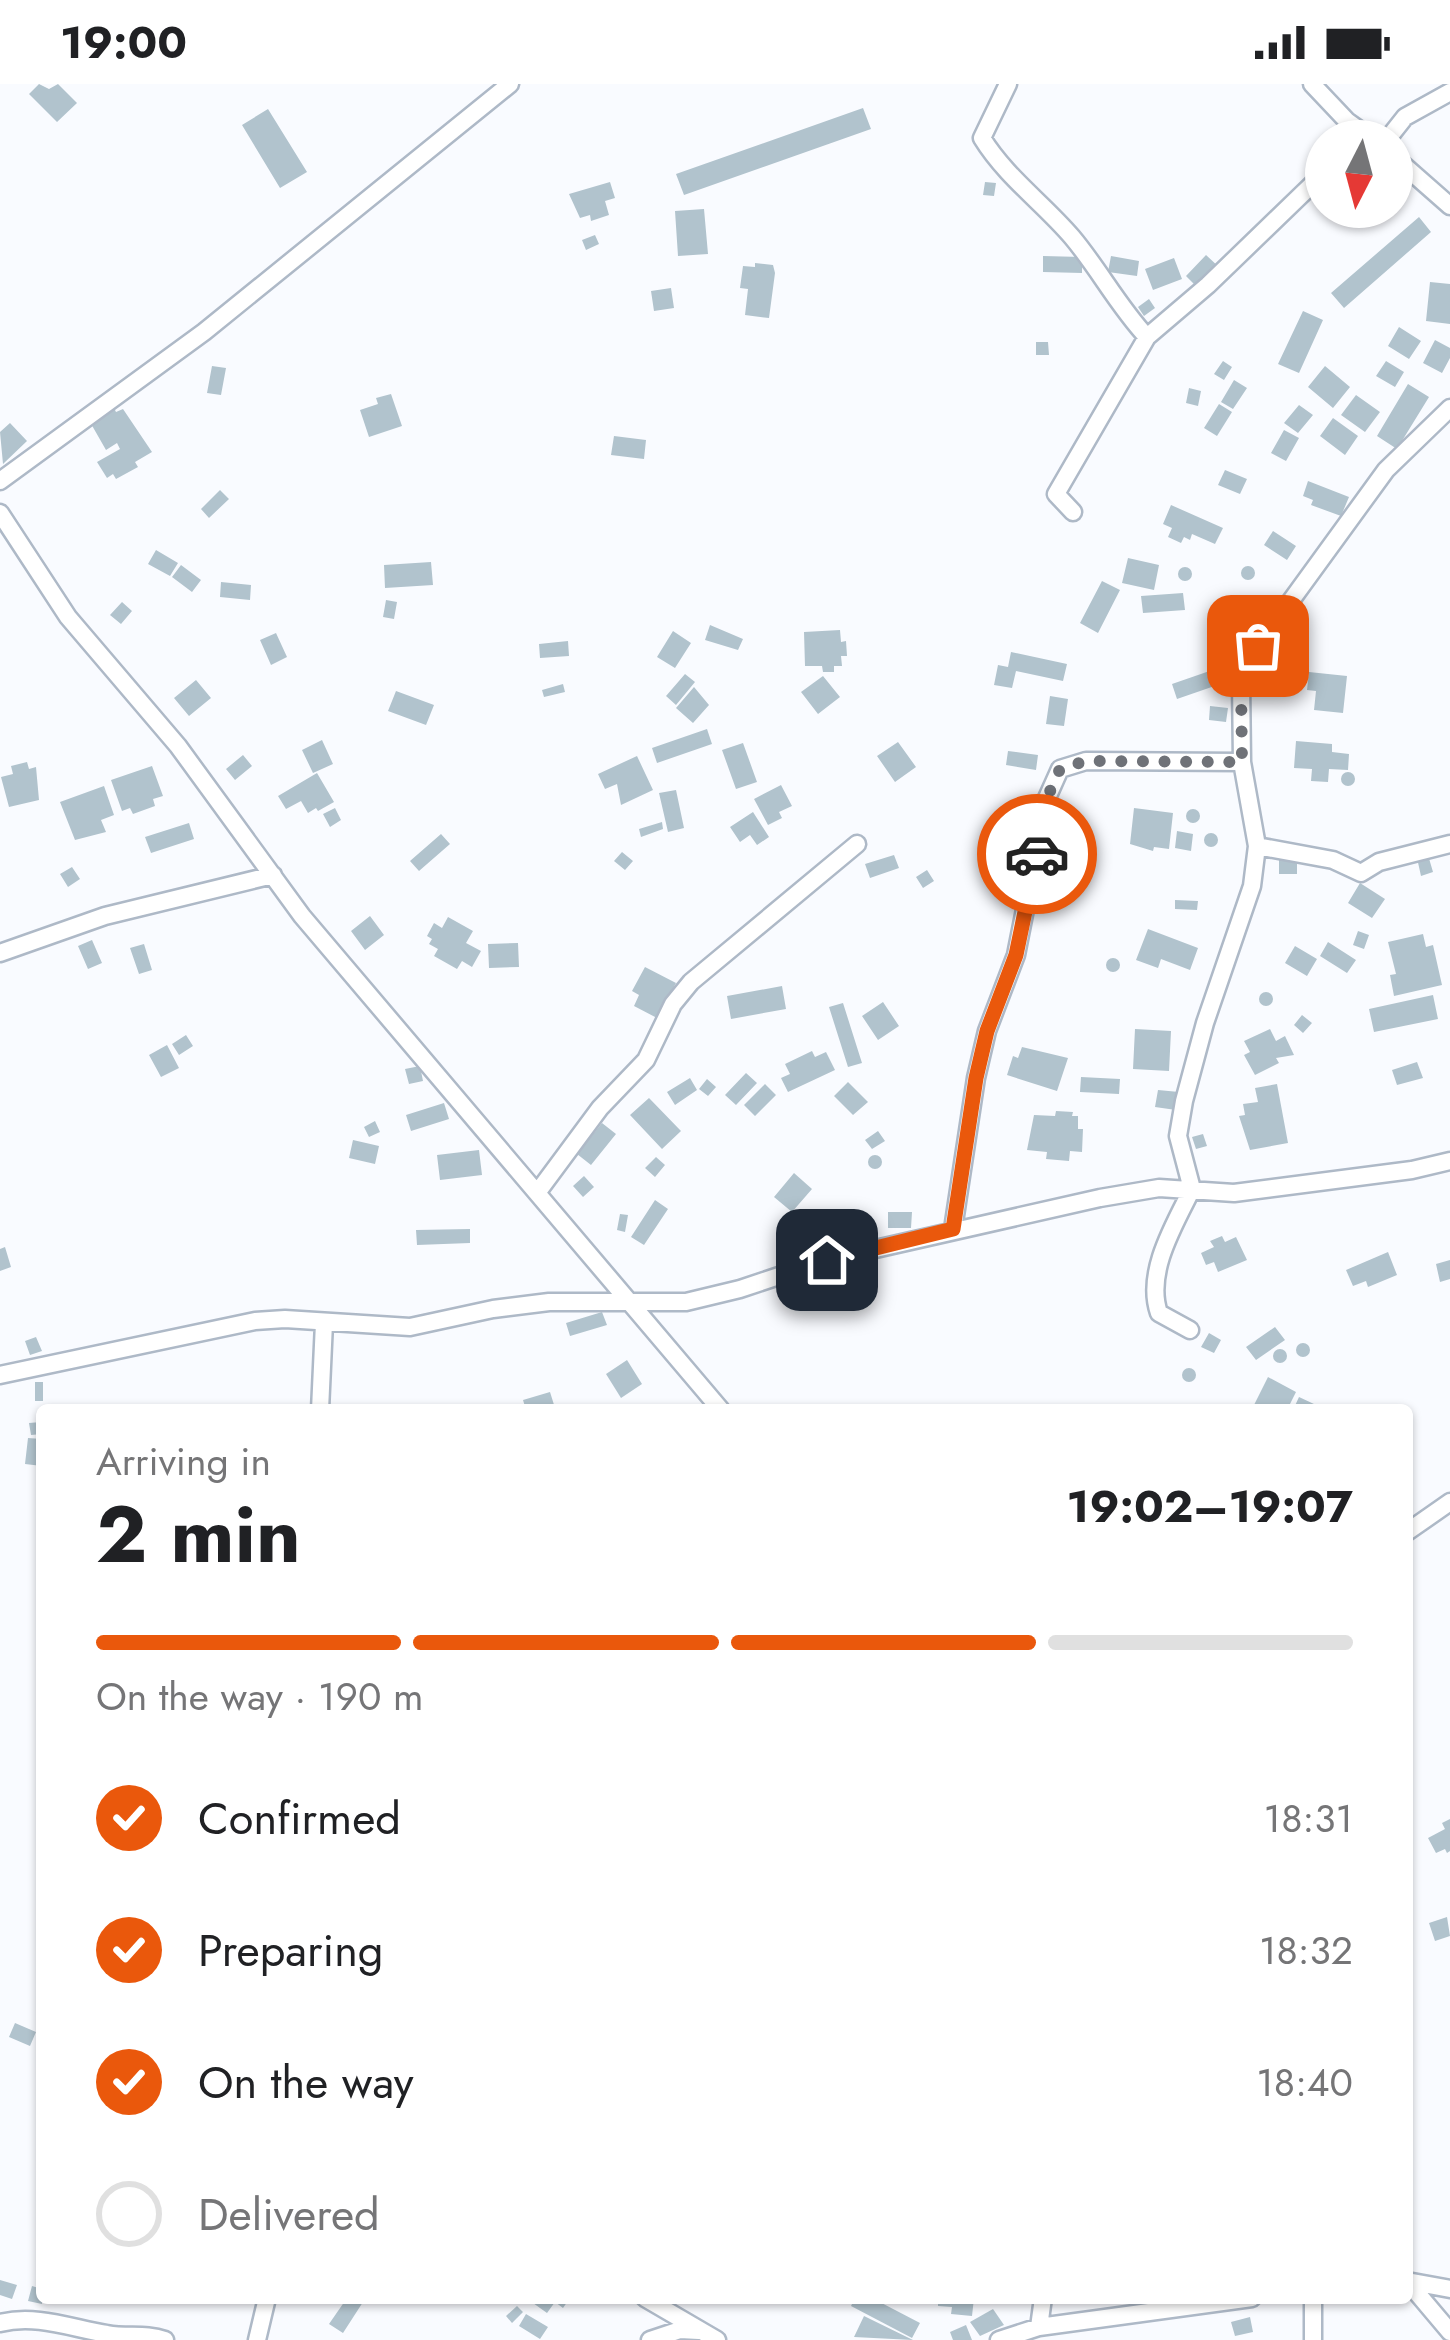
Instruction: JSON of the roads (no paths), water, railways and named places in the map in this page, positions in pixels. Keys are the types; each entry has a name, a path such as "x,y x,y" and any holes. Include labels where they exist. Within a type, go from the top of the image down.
{"street":[{"path":"0,481 205,332 510,84"},
{"path":"1008,84 982,138 1017,184 1072,237 1121,309 1147,337"},
{"path":"1312,84 1345,120"},
{"path":"1402,120 1450,92"},
{"path":"1413,173 1450,206"},
{"path":"1073,512 1056,494 1147,337 1208,286 1305,191"},
{"path":"1190,1330 1159,1313 1154,1297 1166,1243 1192,1189 1178,1136 1184,1101 1252,886 1258,846 1242,762 1241,680 1258,646 1386,470 1450,408"},
{"path":"0,512 68,617 178,746 302,916 716,1404"},
{"path":"953,1229 976,1078 987,1031 1016,955 1047,798 1060,769 1086,761 1242,762"},
{"path":"537,1193 600,1108 646,1060 674,1004 691,982 857,844"},
{"path":"1258,846 1333,860 1361,873 1379,862 1450,844"},
{"path":"0,953 104,916 273,875"},
{"path":"0,1375 225,1325 285,1319 410,1328 549,1302 686,1303 827,1260 953,1229 1159,1188 1234,1192 1326,1183 1450,1161"},
{"path":"320,1404 324,1323"},
{"path":"1413,1528 1450,1502"},
{"path":"1413,2282 1450,2289"},
{"path":"1413,2288 1450,2332"},
{"path":"257,2340 266,2304"},
{"path":"655,2304 708,2336"},
{"path":"1039,2327 1042,2304"},
{"path":"999,2340 1039,2327 1208,2304"},
{"path":"1312,2304 1313,2340"},
{"path":"0,2323 22,2318 114,2336 145,2333 165,2340"},
{"path":"650,2340 680,2330 708,2336"}]}
